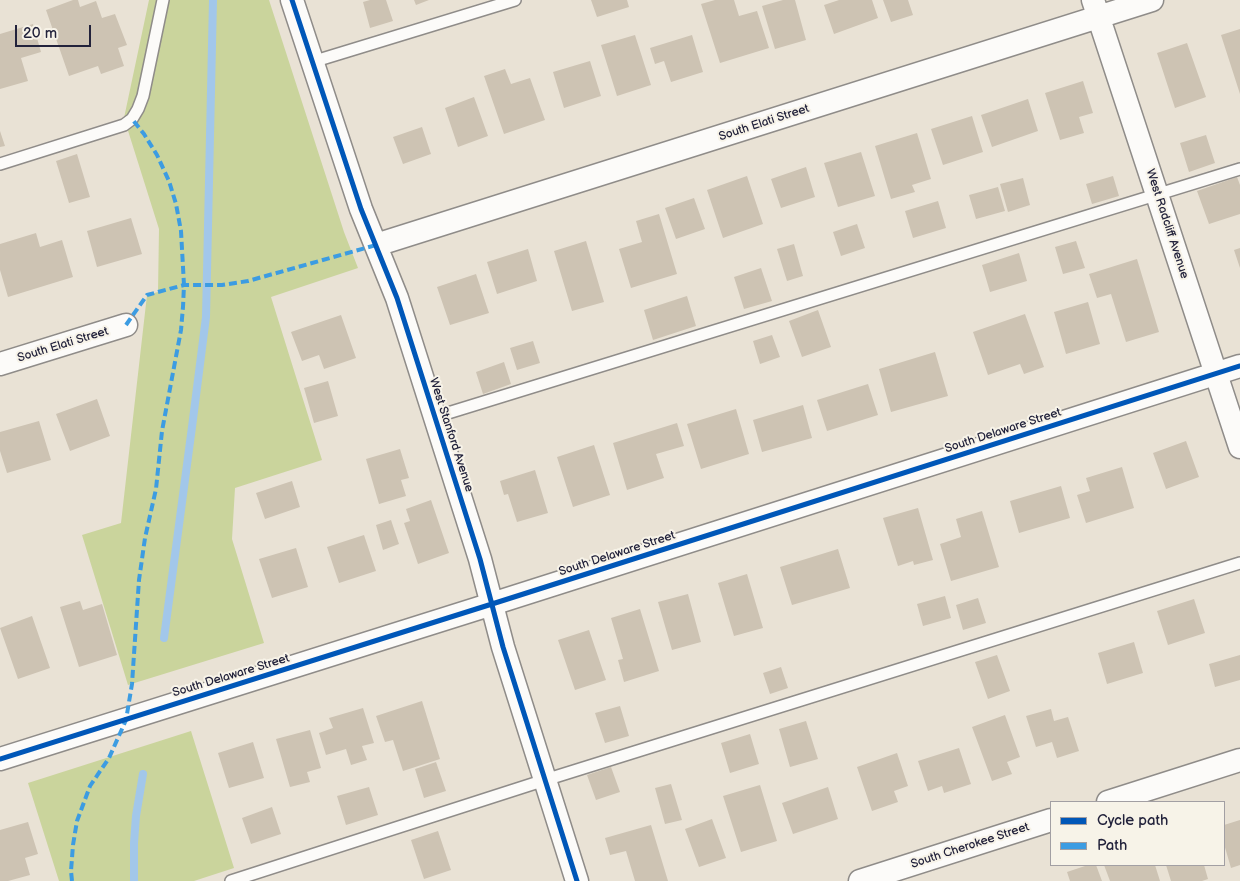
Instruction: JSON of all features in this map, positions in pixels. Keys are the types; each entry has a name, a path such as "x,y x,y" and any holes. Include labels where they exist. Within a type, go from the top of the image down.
{"street":[{"name":"West Stanford Avenue","path":"292,0 361,209 397,298 480,559 503,647 577,881"},
{"name":"South Elati Street","path":"376,245 1096,9 1152,0"},
{"name":"West Radcliff Avenue","path":"1096,9 1240,447"},
{"name":"South Elati Street","path":"0,364 126,325"},
{"name":"South Delaware Street","path":"0,759 1240,366"},
{"path":"1111,801 1240,760"},
{"name":"South Cherokee Street","path":"860,881 1050,820"}],"lane":[{"path":"0,164 124,125 132,119 143,96 163,0"},
{"path":"312,62 515,0"},
{"path":"435,417 1240,169"},
{"path":"231,881 545,780 1240,563"}],"green space":[{"path":"149,0 269,0 344,232 358,268 271,297 322,460 235,488 232,539 264,643 128,685 82,535 121,523 147,295 158,292 159,229 124,118"},
{"path":"191,731 234,868 194,881 59,881 28,783"}],"building":[{"path":"78,0 80,7 96,1 102,18 115,14 127,45 118,48 124,66 101,74 98,66 69,76 46,10"},
{"path":"386,0 393,21 370,28 363,2"},
{"path":"414,0 429,0 416,5"},
{"path":"591,0 627,0 629,7 597,17"},
{"path":"715,0 734,0 739,16 757,11 769,48 720,63 701,4"},
{"path":"783,0 795,0 806,40 775,49 762,6"},
{"path":"839,0 872,0 878,18 834,34 824,5"},
{"path":"883,0 908,0 913,15 891,22"},
{"path":"33,24 41,52 21,58 28,81 0,89 0,34"},
{"path":"1240,29 1240,94 1221,35"},
{"path":"635,35 651,85 617,96 601,45"},
{"path":"692,35 703,72 671,82 664,61 655,64 650,48"},
{"path":"1187,43 1206,97 1175,108 1157,53"},
{"path":"590,61 601,96 564,108 553,72"},
{"path":"505,69 511,84 530,78 545,120 504,134 484,76"},
{"path":"1083,81 1093,113 1079,117 1084,133 1060,140 1045,93"},
{"path":"474,97 488,136 458,147 445,108"},
{"path":"1028,99 1038,131 992,147 981,115"},
{"path":"972,116 983,152 943,165 931,129"},
{"path":"422,127 431,154 403,164 393,137"},
{"path":"0,131 5,146 0,147"},
{"path":"917,133 931,179 912,185 915,192 891,199 875,146"},
{"path":"1206,135 1215,163 1189,172 1180,143"},
{"path":"861,152 875,196 838,207 824,163"},
{"path":"77,154 90,197 69,203 56,161"},
{"path":"806,167 815,197 781,208 771,179"},
{"path":"747,176 763,224 723,238 707,190"},
{"path":"1113,176 1119,196 1092,204 1086,184"},
{"path":"1237,177 1240,185 1240,214 1209,224 1197,191"},
{"path":"1023,178 1030,205 1008,212 1000,184"},
{"path":"998,187 1005,211 976,219 969,195"},
{"path":"694,198 705,229 676,239 665,208"},
{"path":"938,201 946,228 913,238 905,211"},
{"path":"659,214 677,274 631,288 619,249 642,242 636,221"},
{"path":"131,218 142,254 97,267 87,231"},
{"path":"857,224 865,248 841,256 833,232"},
{"path":"36,233 40,247 62,240 73,277 8,297 0,270 0,244"},
{"path":"586,241 604,302 572,311 554,251"},
{"path":"1076,241 1085,268 1063,274 1055,247"},
{"path":"794,244 803,276 787,281 777,249"},
{"path":"1240,248 1240,268 1234,250"},
{"path":"528,249 537,281 497,294 487,262"},
{"path":"1019,253 1027,281 990,292 982,265"},
{"path":"1137,259 1159,332 1126,342 1111,294 1097,298 1089,274"},
{"path":"761,268 772,301 744,309 734,277"},
{"path":"476,274 489,313 450,325 437,287"},
{"path":"687,296 696,326 653,340 644,310"},
{"path":"1088,302 1100,344 1066,354 1054,312"},
{"path":"818,310 831,347 802,357 789,321"},
{"path":"1025,314 1044,367 1024,374 1020,364 988,375 973,332"},
{"path":"341,315 356,358 324,369 319,355 302,361 291,332"},
{"path":"772,335 780,357 760,364 753,341"},
{"path":"533,341 540,363 517,370 510,348"},
{"path":"935,352 948,396 891,412 879,369"},
{"path":"504,362 511,384 483,394 476,372"},
{"path":"328,381 338,416 314,423 304,388"},
{"path":"868,384 878,415 827,431 817,400"},
{"path":"97,399 110,436 70,451 56,414"},
{"path":"803,405 812,438 762,452 753,420"},
{"path":"736,409 749,454 701,469 687,424"},
{"path":"39,421 51,460 7,473 0,451 0,432"},
{"path":"677,423 684,446 656,454 664,478 627,490 613,443"},
{"path":"1186,441 1199,477 1166,489 1153,453"},
{"path":"594,445 610,495 573,507 557,457"},
{"path":"400,449 409,478 401,480 406,496 379,504 366,459"},
{"path":"1122,467 1134,508 1086,523 1077,495 1090,491 1086,478"},
{"path":"535,470 548,513 517,522 508,494 504,495 500,481"},
{"path":"292,481 300,507 265,519 256,493"},
{"path":"1061,486 1070,518 1019,533 1010,501"},
{"path":"431,500 449,553 418,564 404,523 410,521 406,509"},
{"path":"918,508 933,560 914,565 913,561 898,566 883,518"},
{"path":"982,511 999,567 951,581 940,544 961,537 956,519"},
{"path":"391,520 399,544 383,550 376,525"},
{"path":"364,535 376,571 339,583 327,547"},
{"path":"296,548 308,587 272,598 259,559"},
{"path":"838,549 850,588 792,605 780,567"},
{"path":"747,574 763,628 734,636 718,583"},
{"path":"688,594 701,642 672,650 658,602"},
{"path":"945,596 951,618 923,626 917,604"},
{"path":"978,598 986,623 963,630 956,605"},
{"path":"1194,599 1205,633 1168,645 1157,611"},
{"path":"80,601 83,610 102,604 117,655 79,667 60,607"},
{"path":"640,609 659,671 624,682 618,660 623,659 611,618"},
{"path":"32,616 50,668 18,679 0,628"},
{"path":"589,630 606,680 575,690 558,640"},
{"path":"1134,642 1143,673 1107,684 1098,653"},
{"path":"997,655 1010,691 988,699 975,662"},
{"path":"1240,655 1240,680 1215,687 1209,664"},
{"path":"781,667 788,688 770,694 763,673"},
{"path":"422,701 440,759 403,771 393,740 385,742 376,716"},
{"path":"620,706 629,736 605,743 595,713"},
{"path":"363,708 374,743 362,746 367,760 351,765 346,749 326,755 319,733 333,728 329,718"},
{"path":"1051,709 1054,721 1068,717 1079,751 1057,758 1052,742 1036,747 1026,716"},
{"path":"1005,715 1020,757 1007,762 1012,774 992,781 972,727"},
{"path":"806,721 818,759 790,767 779,729"},
{"path":"310,730 321,768 307,772 310,782 290,787 276,739"},
{"path":"750,734 759,764 730,773 721,743"},
{"path":"253,742 264,778 229,788 218,753"},
{"path":"959,748 971,784 944,793 942,786 928,791 918,761"},
{"path":"897,753 908,786 894,791 898,802 872,811 857,767"},
{"path":"436,762 446,791 424,798 415,769"},
{"path":"611,767 620,792 596,800 587,775"},
{"path":"671,784 682,820 665,824 655,788"},
{"path":"760,785 777,841 741,852 723,796"},
{"path":"369,787 378,815 346,825 337,796"},
{"path":"828,787 838,819 793,834 782,803"},
{"path":"272,807 281,834 251,844 242,818"},
{"path":"712,819 726,858 699,867 685,829"},
{"path":"1240,820 1240,865 1231,868 1225,847 1225,825"},
{"path":"28,822 38,854 25,858 30,875 8,881 0,881 0,830"},
{"path":"651,825 668,881 635,881 626,851 610,855 605,838"},
{"path":"438,831 451,870 424,879 411,840"},
{"path":"1085,866 1096,866 1102,881 1070,881 1067,872"},
{"path":"1104,866 1155,866 1160,881 1110,881"},
{"path":"1166,866 1204,866 1208,879 1202,881 1171,881"}],"waterway":[{"path":"164,638 206,317 213,0"},
{"path":"134,881 136,816 143,774"}],"marked path":[{"path":"72,881 73,845 77,821 90,786 109,758 126,720 132,684 139,580 145,538 156,489 162,431 181,330 183,307 184,285 181,231 176,204 169,181 157,155 132,119"},
{"path":"126,325 147,295 184,285 222,285 248,281 376,245"}],"cycle path":[{"path":"292,0 361,209 397,298 480,559 503,647 577,881"},
{"path":"0,759 1240,366"}]}
